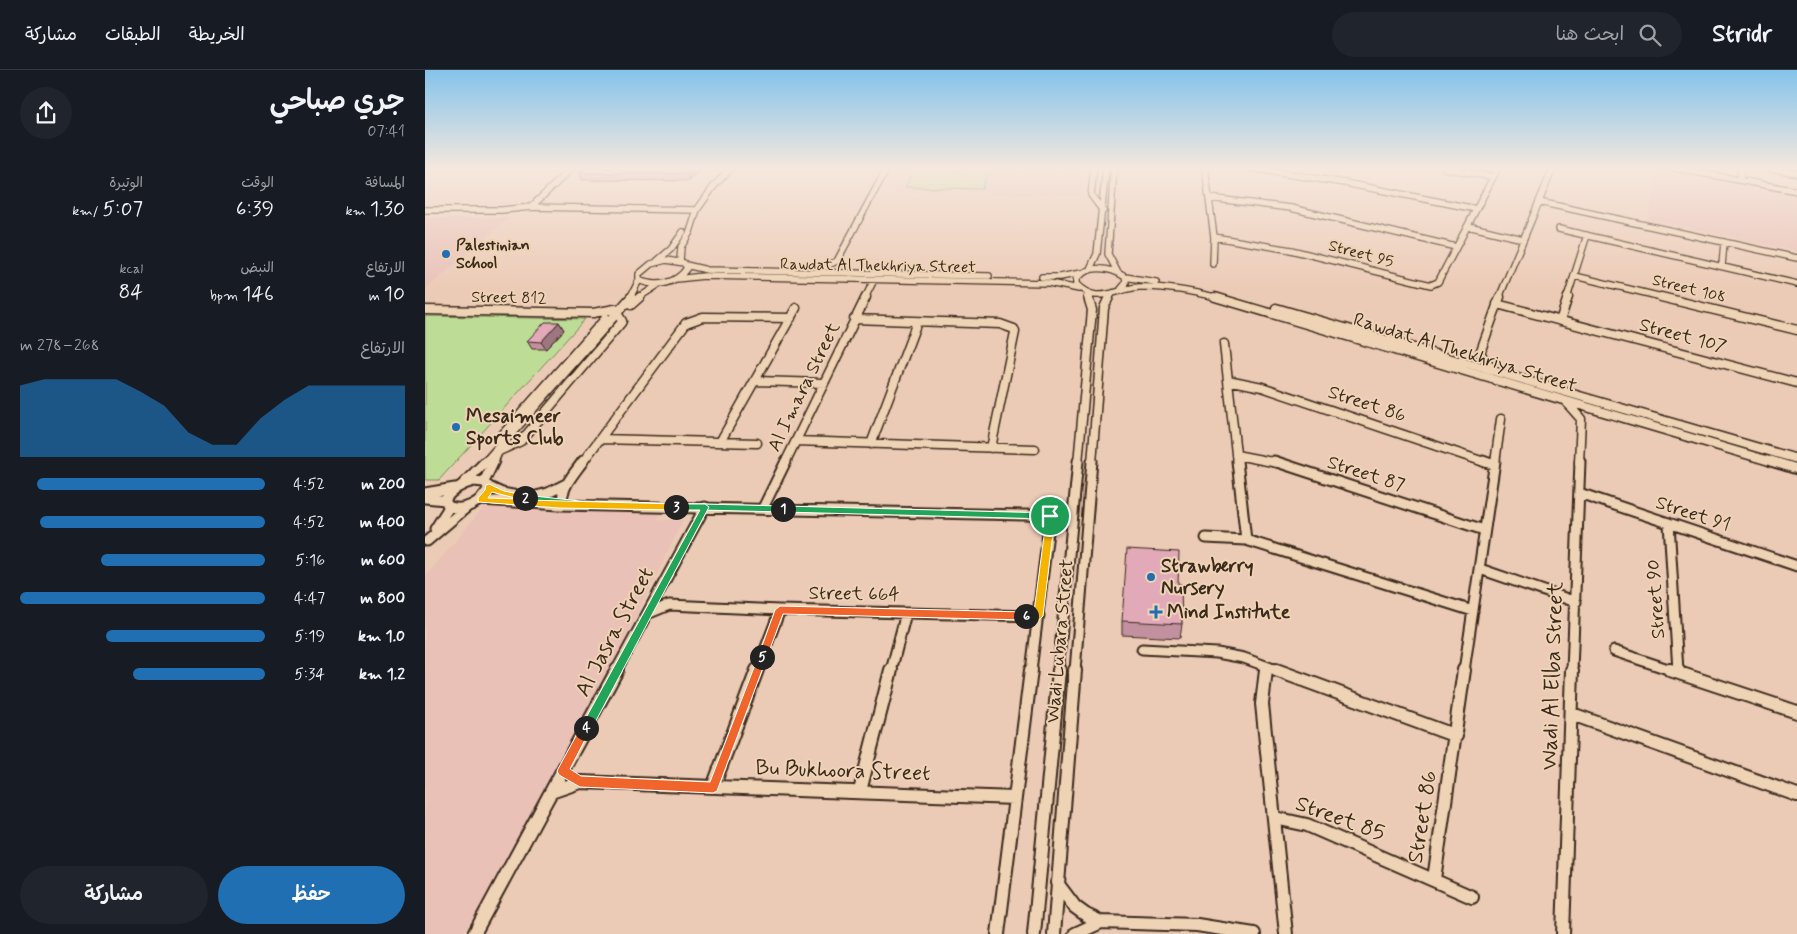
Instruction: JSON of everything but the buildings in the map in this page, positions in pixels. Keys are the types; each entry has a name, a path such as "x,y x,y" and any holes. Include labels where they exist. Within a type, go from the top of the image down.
{"street":[{"path":"425,210 518,208"},
{"path":"604,208 697,210 693,226 680,251 685,272 676,279"},
{"path":"812,272 837,261 865,208"},
{"path":"1101,208 1103,211 1097,254 1090,269 1104,268 1117,271 1125,277"},
{"path":"1111,208 1108,254 1117,271"},
{"path":"1210,208 1214,237 1213,264"},
{"path":"1292,208 1456,247"},
{"path":"1496,371 1485,362 1480,353 1497,304 1536,208"},
{"path":"1568,208 1797,258"},
{"name":"Street 95","path":"1214,237 1291,250 1424,285 1438,282 1476,209"},
{"path":"426,542 447,504 460,486 483,465 606,322 628,301 636,290 639,274 671,249 694,218"},
{"path":"1467,226 1523,239"},
{"path":"1559,229 1797,284"},
{"path":"1560,321 1587,236"},
{"path":"1722,266 1724,242"},
{"name":"Rawdat Al Thekhriya Street","path":"651,264 666,260 707,270 1050,277 1081,273 1090,269"},
{"path":"837,261 839,268 849,273"},
{"name":"Wadi Lubara Street","path":"1034,934 1092,310 1083,291 1075,282 1081,273"},
{"name":"Rawdat Al Thekhriya Street","path":"617,312 643,294 663,284 676,279 704,276 1049,283 1100,295 1141,287 1160,288 1232,301 1797,468"},
{"name":"Street 108","path":"1575,276 1797,330"},
{"name":"Rawdat Al Thekhriya Street","path":"1125,277 1236,296 1797,459"},
{"name":"Wadi Lubara Street","path":"1054,934 1104,308 1108,298 1126,283 1125,277"},
{"path":"639,280 648,284 663,284"},
{"name":"Al Imara Street","path":"763,508 874,280"},
{"path":"483,465 485,457 495,443 606,322 628,301"},
{"name":"Street 107","path":"1497,304 1797,383"},
{"path":"720,442 796,308"},
{"name":"Street 812","path":"425,310 617,312"},
{"path":"499,451 521,441 621,323 622,321 617,312"},
{"path":"593,313 606,322"},
{"path":"562,502 562,493 567,483 685,322 703,317 791,318"},
{"path":"854,319 1000,324 1014,329 1015,332 991,448"},
{"path":"871,444 917,322"},
{"path":"1224,344 1246,540"},
{"path":"1455,359 1480,353"},
{"name":"Street 86","path":"1228,380 1262,387 1494,465"},
{"path":"755,381 824,383"},
{"path":"1560,398 1573,408 1581,419 1592,414 1605,412"},
{"name":"Street 86","path":"1434,879 1501,419"},
{"name":"Wadi Al Elba Street","path":"1563,934 1581,419"},
{"path":"426,542 467,507 481,500 489,491 487,484 499,451 510,435"},
{"path":"600,440 757,443"},
{"path":"796,442 1035,449"},
{"name":"Street 87","path":"1236,455 1271,460 1484,530"},
{"path":"425,493 460,486 474,481 487,484 510,496 580,504"},
{"path":"528,498 549,493 567,483"},
{"name":"Street 91","path":"1579,493 1797,566"},
{"path":"425,498 460,508 467,507"},
{"path":"481,500 1073,516"},
{"name":"Al Jasra Street","path":"474,934 705,507"},
{"name":"Wadi Lubara Street","path":"999,934 1050,516"},
{"name":"Street 90","path":"1669,523 1678,672"},
{"path":"1205,538 1246,540 1473,612"},
{"path":"1480,569 1575,602"},
{"path":"657,596 669,605"},
{"name":"Street 664","path":"647,614 669,605 780,610 1039,616"},
{"path":"713,787 780,610"},
{"path":"860,791 906,613"},
{"path":"1142,649 1229,654 1456,736"},
{"name":"Street 90","path":"1614,651 1797,712"},
{"name":"Street 85","path":"1266,666 1262,704 1286,934"},
{"path":"1572,714 1797,795"},
{"path":"563,771 580,782"},
{"name":"Bu Bukhoora Street","path":"551,792 580,782 1015,798"},
{"name":"Street 85","path":"1275,818 1307,825 1472,897"},
{"path":"1057,883 1064,896 1074,908 1087,917 1101,922 1192,925 1234,929 1254,934"},
{"path":"1075,934 1101,922"}],"shaded area":[{"path":"1650,208 1797,208 1797,251 1648,219"},
{"name":"Palestinian School","path":"425,218 509,218 425,290"},
{"path":"487,503 663,508 657,520 683,520 610,671 473,919 462,934 425,934 425,577"}],"green space":[{"name":"Mesaimeer Sports Club","path":"425,316 585,319 439,480 425,480"}],"place":[{"name":"Palestinian School","path":"446,254"},
{"name":"Mesaimeer Sports Club","path":"456,427"},
{"name":"Strawberry Nursery","path":"1151,577"},
{"name":"Mind Institute","path":"1156,612"}],"route":[{"path":"489,487 510,496 580,504 763,508 878,513 1050,516 1039,616 780,610 713,787 580,782 563,771 705,507 559,505 481,500 486,496 489,487"}]}
